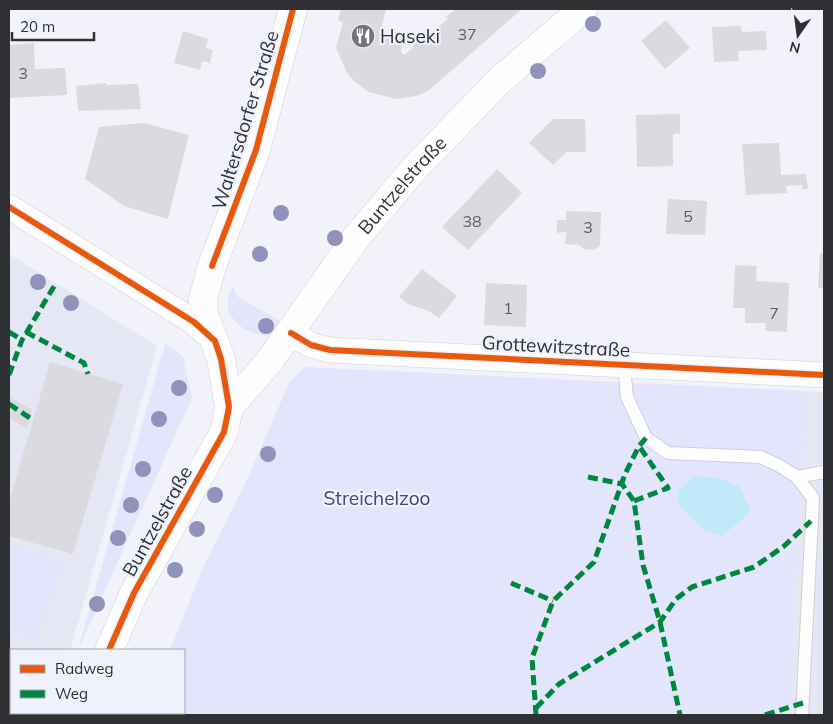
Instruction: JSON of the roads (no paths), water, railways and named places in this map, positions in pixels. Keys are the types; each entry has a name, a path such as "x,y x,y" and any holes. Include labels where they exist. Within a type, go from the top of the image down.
{"street":[{"name":"Waltersdorfer Straße","path":"229,407 228,389 215,341 204,310 205,287 256,150 293,9"},
{"name":"Buntzelstraße","path":"109,649 134,593 224,432 229,407 268,363 291,333 356,238 430,151 500,80 583,9"},
{"path":"9,208 194,322 215,341"},
{"name":"Grottewitzstraße","path":"291,333 311,345 330,350 824,375"}],"lane":[{"path":"624,364 627,397 646,438 668,453 760,457 778,465 797,477 813,498 802,715"},
{"path":"797,477 824,472"}],"place":[{"name":"Haseki","path":"363,36"}],"park label":[{"name":"Streichelzoo","path":"377,498"}]}
